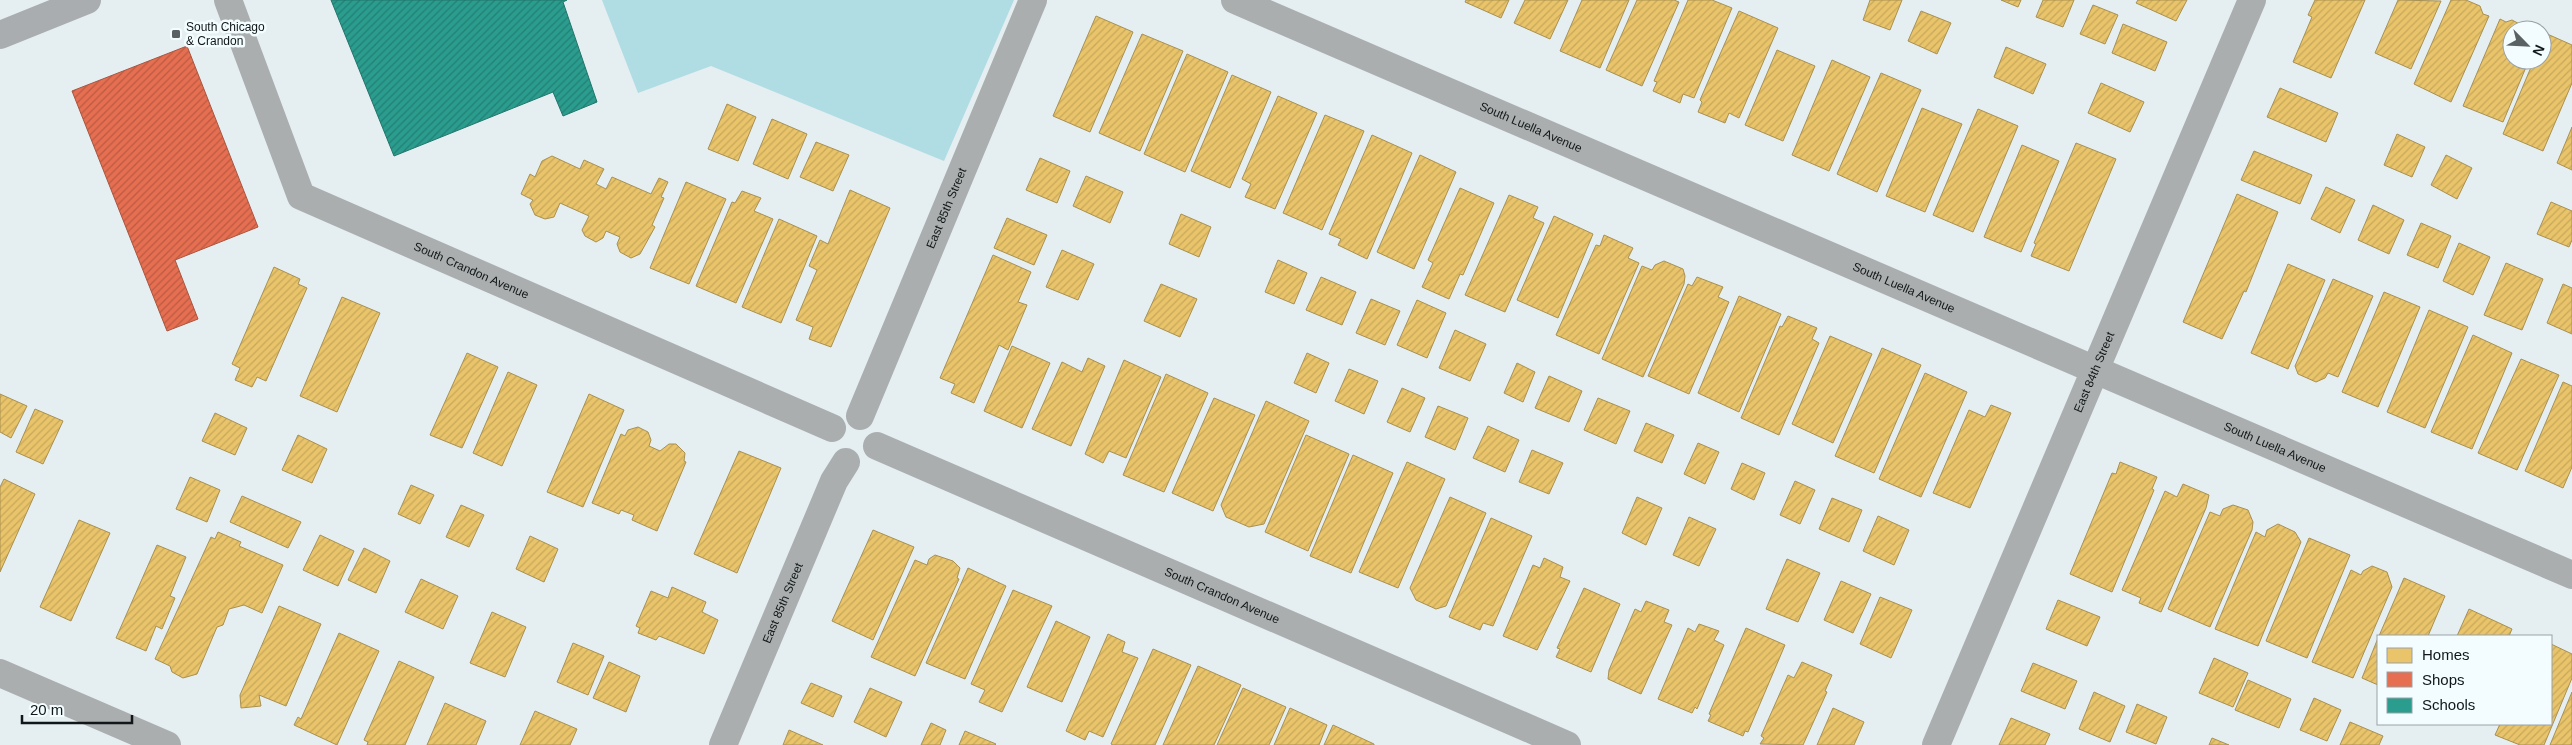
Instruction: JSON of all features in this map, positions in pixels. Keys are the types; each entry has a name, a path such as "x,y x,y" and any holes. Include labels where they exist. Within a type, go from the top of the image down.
{"main road":[{"path":"0,35 87,0"}],"street":[{"name":"South Crandon Avenue","path":"228,0 301,196 832,428"},
{"name":"East 85th Street","path":"860,416 1033,0"},
{"name":"South Luella Avenue","path":"1235,0 2572,574"},
{"name":"East 84th Street","path":"1936,745 2252,0"},
{"path":"860,416 868,418 878,431 877,446 874,454 861,462 846,462 833,452 830,436 832,428 844,417 860,416"},
{"name":"South Crandon Avenue","path":"877,446 1567,745"},
{"name":"East 85th Street","path":"723,745 834,481 846,462"},
{"path":"0,673 167,745"}],"shaded area":[{"path":"602,0 1014,0 944,161 711,66 638,93"}],"building: Homes":[{"path":"1466,0 1509,0 1501,18 1465,2"},
{"path":"1525,0 1568,0 1550,39 1514,23"},
{"path":"1582,0 1629,0 1600,68 1560,51"},
{"path":"1637,0 1674,0 1679,2 1642,86 1606,70"},
{"path":"1688,0 1712,0 1732,8 1694,98 1683,94 1680,103 1653,91 1657,82 1654,81"},
{"path":"1870,0 1902,0 1890,30 1863,20"},
{"path":"2001,0 2021,0 2018,7"},
{"path":"2043,0 2074,0 2063,27 2036,17"},
{"path":"2138,0 2187,0 2176,21 2136,3"},
{"path":"2315,0 2365,0 2331,78 2293,62 2312,17 2308,15"},
{"path":"2398,0 2441,1 2411,69 2375,53"},
{"path":"2451,0 2466,0 2480,6 2483,14 2489,16 2451,102 2414,84"},
{"path":"2093,5 2118,15 2105,44 2080,34"},
{"path":"1739,11 1778,28 1739,118 1729,113 1725,123 1698,112 1702,102 1700,100"},
{"path":"1921,11 1951,23 1937,54 1908,41"},
{"path":"1096,16 1133,32 1090,132 1053,116"},
{"path":"2500,19 2502,20 2502,70 2525,70 2503,122 2463,106"},
{"path":"2123,24 2167,42 2155,71 2112,53"},
{"path":"1142,34 1183,51 1140,151 1099,133"},
{"path":"2552,36 2572,45 2572,83 2543,151 2503,134 2530,70 2552,70"},
{"path":"2006,47 2046,64 2033,94 1994,77"},
{"path":"1777,50 1815,66 1783,141 1745,125"},
{"path":"1187,54 1228,72 1185,172 1144,154"},
{"path":"1832,60 1870,77 1829,171 1792,155"},
{"path":"1881,73 1921,90 1877,192 1837,174"},
{"path":"1232,75 1271,92 1230,188 1191,171"},
{"path":"2101,83 2144,102 2130,132 2088,113"},
{"path":"2280,88 2338,113 2326,142 2267,117"},
{"path":"1278,96 1317,113 1275,209 1245,197 1251,184 1242,179"},
{"path":"727,104 756,117 738,161 708,149"},
{"path":"1922,108 1962,124 1925,212 1886,196"},
{"path":"1978,109 2018,126 1973,232 1933,215"},
{"path":"1325,115 1364,131 1322,230 1283,213"},
{"path":"772,119 807,134 788,179 753,164"},
{"path":"2572,127 2572,170 2557,163"},
{"path":"2397,134 2425,147 2412,177 2384,165"},
{"path":"1372,135 1412,153 1367,259 1338,245 1341,239 1329,234"},
{"path":"816,142 849,155 833,191 800,177"},
{"path":"2076,143 2116,159 2069,271 2031,256 2036,244 2034,243"},
{"path":"2022,145 2059,161 2021,252 1984,237"},
{"path":"2254,151 2312,175 2300,204 2241,180"},
{"path":"1420,155 1456,172 1414,269 1377,252"},
{"path":"2446,155 2472,168 2457,199 2431,185"},
{"path":"552,156 580,169 584,160 604,169 596,184 606,189 612,177 651,194 659,178 668,182 661,197 664,198 652,225 655,227 640,254 631,258 620,252 617,244 620,237 606,231 603,238 596,242 585,236 582,230 589,216 560,203 554,217 545,219 535,215 530,204 533,200 521,194 530,174 535,177 542,161"},
{"path":"1040,158 1070,171 1057,203 1026,190"},
{"path":"1086,176 1123,192 1110,223 1073,206"},
{"path":"686,182 726,199 689,284 650,268"},
{"path":"2326,187 2355,200 2340,233 2311,219"},
{"path":"1460,188 1494,203 1463,275 1460,274 1449,299 1422,287 1433,263 1428,260"},
{"path":"850,190 890,208 831,347 809,339 813,327 796,320 817,270 809,266 820,240 828,244"},
{"path":"742,191 761,198 754,211 773,219 736,303 696,286 732,202 735,203"},
{"path":"2237,194 2278,212 2246,292 2244,291 2222,339 2183,322"},
{"path":"1509,195 1538,207 1533,218 1544,223 1505,312 1465,295"},
{"path":"2551,202 2572,211 2572,240 2569,247 2537,234"},
{"path":"2373,205 2404,220 2389,254 2358,240"},
{"path":"1181,214 1211,227 1199,257 1169,244"},
{"path":"1554,216 1593,234 1558,318 1517,300"},
{"path":"1007,218 1047,235 1034,265 994,248"},
{"path":"779,219 817,236 781,323 742,307"},
{"path":"2421,223 2451,236 2438,268 2407,255"},
{"path":"1604,235 1633,248 1628,258 1639,263 1599,354 1556,335 1596,245 1600,246"},
{"path":"2459,243 2490,257 2473,295 2443,281"},
{"path":"1062,250 1094,264 1078,300 1046,287"},
{"path":"993,255 1031,272 1018,302 1027,305 1008,350 999,345 974,403 951,393 955,384 940,378"},
{"path":"1278,260 1307,273 1294,304 1265,292"},
{"path":"1664,261 1683,269 1685,276 1684,284 1643,377 1602,359 1642,266 1652,270 1655,265"},
{"path":"2506,263 2543,279 2522,330 2484,315"},
{"path":"2288,264 2325,280 2288,369 2251,353"},
{"path":"274,267 300,279 298,284 307,288 266,381 257,377 252,387 235,380 240,368 232,364"},
{"path":"1321,277 1356,292 1342,325 1306,310"},
{"path":"1697,277 1723,287 1718,297 1729,302 1689,394 1648,376 1688,284 1692,286"},
{"path":"2333,279 2373,296 2338,377 2328,373 2325,378 2316,382 2298,374 2295,366"},
{"path":"1161,284 1197,299 1180,337 1144,321"},
{"path":"2563,284 2572,288 2572,334 2547,323"},
{"path":"2384,292 2420,307 2378,407 2342,392"},
{"path":"1739,296 1781,314 1739,412 1698,393"},
{"path":"342,297 380,313 337,412 300,396"},
{"path":"1371,299 1400,311 1385,345 1356,333"},
{"path":"1417,300 1446,313 1427,358 1397,345"},
{"path":"2429,310 2468,327 2425,428 2387,412"},
{"path":"1788,316 1817,328 1812,339 1819,343 1779,435 1741,418 1780,326 1782,327"},
{"path":"1455,330 1486,344 1470,381 1439,368"},
{"path":"2473,335 2512,353 2472,449 2431,432"},
{"path":"1830,336 1872,354 1833,443 1792,424"},
{"path":"1012,346 1050,363 1022,428 984,411"},
{"path":"1882,348 1921,365 1874,473 1835,456"},
{"path":"467,353 498,367 462,448 430,435"},
{"path":"1307,353 1329,363 1316,393 1294,383"},
{"path":"1088,358 1105,366 1071,446 1032,429 1062,362 1082,372"},
{"path":"2521,359 2559,375 2517,470 2478,453"},
{"path":"1124,360 1161,377 1126,458 1109,451 1103,463 1085,454"},
{"path":"1517,363 1535,372 1523,402 1504,393"},
{"path":"1349,369 1378,381 1364,414 1335,401"},
{"path":"508,372 537,385 502,466 473,453"},
{"path":"1925,373 1967,392 1921,497 1879,479"},
{"path":"1166,374 1208,393 1164,492 1123,475"},
{"path":"1549,376 1582,391 1569,422 1535,408"},
{"path":"2563,382 2572,386 2572,467 2563,488 2525,471"},
{"path":"1402,388 1425,398 1410,432 1387,422"},
{"path":"0,394 27,406 11,438 0,432"},
{"path":"589,394 624,410 583,507 547,492"},
{"path":"1214,398 1255,415 1213,511 1172,493"},
{"path":"1598,398 1630,411 1616,444 1584,430"},
{"path":"1266,401 1309,421 1264,524 1249,527 1226,517 1221,505"},
{"path":"1991,405 2011,413 1970,508 1933,493 1969,410 1985,417"},
{"path":"1438,406 1468,418 1455,450 1425,437"},
{"path":"35,409 63,421 43,464 16,452"},
{"path":"215,413 247,428 235,455 202,441"},
{"path":"1646,423 1674,435 1662,463 1634,451"},
{"path":"1488,426 1519,440 1505,472 1473,458"},
{"path":"638,427 648,432 651,440 649,446 660,451 669,444 676,444 685,453 684,461 686,462 657,531 632,520 634,515 621,510 619,514 592,503 621,434 625,436 628,430"},
{"path":"298,435 327,449 312,483 282,470"},
{"path":"1306,435 1349,454 1308,551 1265,532"},
{"path":"1698,443 1719,452 1705,484 1684,474"},
{"path":"1532,450 1563,463 1549,494 1519,482"},
{"path":"739,451 781,468 737,573 694,554"},
{"path":"1353,455 1393,473 1351,573 1310,556"},
{"path":"1407,462 1445,479 1398,588 1359,572"},
{"path":"2120,462 2157,477 2152,489 2154,490 2112,592 2070,574 2112,473 2116,474"},
{"path":"1742,463 1765,473 1754,500 1731,489"},
{"path":"190,477 220,490 207,522 176,509"},
{"path":"4,479 35,494 0,572 0,487"},
{"path":"1795,481 1815,490 1800,524 1780,515"},
{"path":"2183,484 2209,495 2206,508 2161,612 2139,603 2141,598 2122,590 2165,491 2177,497"},
{"path":"411,485 434,495 420,524 398,514"},
{"path":"242,496 301,522 288,548 230,522"},
{"path":"1450,497 1486,513 1446,606 1436,609 1416,600 1410,588"},
{"path":"1637,497 1662,508 1646,545 1622,533"},
{"path":"1832,498 1862,510 1849,542 1819,529"},
{"path":"461,505 484,515 469,547 446,537"},
{"path":"2233,505 2248,510 2253,522 2252,530 2210,627 2168,609 2210,512 2220,516 2223,509"},
{"path":"1878,516 1909,530 1894,565 1863,551"},
{"path":"1689,517 1716,529 1699,566 1673,555"},
{"path":"1491,518 1532,536 1493,626 1483,623 1480,630 1449,617"},
{"path":"79,520 110,533 71,621 40,607"},
{"path":"2278,524 2295,532 2301,542 2258,646 2215,629 2256,532 2265,537 2267,530"},
{"path":"873,530 914,547 873,640 832,621"},
{"path":"218,532 241,542 239,546 283,565 262,613 244,605 229,609 223,625 217,627 197,674 183,678 172,672 170,666 155,659 211,537 215,539"},
{"path":"320,535 354,551 338,586 303,570"},
{"path":"530,536 558,549 544,582 516,569"},
{"path":"2309,538 2350,555 2307,658 2266,641"},
{"path":"157,545 186,557 170,596 175,598 162,629 156,626 146,651 116,638"},
{"path":"364,548 390,561 376,593 348,580"},
{"path":"935,555 953,561 960,568 957,578 959,579 915,676 871,657 915,560 927,565 929,559"},
{"path":"1544,558 1563,567 1560,577 1570,581 1537,650 1503,636 1533,565 1540,568"},
{"path":"1787,559 1820,573 1798,622 1766,609"},
{"path":"2372,566 2387,572 2392,587 2353,678 2312,662 2351,570 2361,575 2363,571"},
{"path":"968,568 1006,586 965,679 926,663"},
{"path":"2404,578 2445,596 2428,635 2379,635"},
{"path":"421,579 458,596 443,629 405,612"},
{"path":"1841,581 1871,594 1853,633 1824,620"},
{"path":"672,587 706,602 702,612 718,620 704,654 659,636 656,640 638,633 640,628 636,626 651,591 668,598"},
{"path":"1584,588 1620,604 1591,672 1556,657 1560,649 1557,648"},
{"path":"1013,590 1052,606 1002,712 979,702 985,690 971,684"},
{"path":"1880,597 1912,610 1891,658 1860,644"},
{"path":"2058,600 2100,617 2087,646 2046,629"},
{"path":"1646,601 1669,610 1664,622 1672,625 1641,694 1608,679 1609,670 1635,609 1641,612"},
{"path":"279,606 321,624 286,706 259,695 261,706 241,708 240,695"},
{"path":"2469,609 2512,629 2509,635 2457,635"},
{"path":"492,612 526,627 505,677 470,663"},
{"path":"1056,621 1090,637 1062,702 1027,687"},
{"path":"1699,624 1719,631 1714,640 1724,645 1697,709 1695,707 1692,713 1658,699 1688,628 1695,632"},
{"path":"1746,628 1785,645 1748,732 1745,731 1743,736 1708,721 1711,715 1709,714"},
{"path":"339,633 379,651 337,745 294,725 298,717 301,719"},
{"path":"1108,634 1125,642 1122,652 1138,658 1103,737 1089,731 1085,740 1066,731"},
{"path":"2377,640 2377,685 2362,678"},
{"path":"573,643 604,656 588,695 557,682"},
{"path":"2552,644 2572,654 2572,678 2544,745 2520,745 2495,735 2500,725 2552,725"},
{"path":"1153,649 1191,665 1155,745 1113,745 1111,744"},
{"path":"2214,658 2248,673 2233,707 2199,693"},
{"path":"399,661 434,677 405,745 367,745 368,742 364,740"},
{"path":"609,662 640,676 626,712 593,698"},
{"path":"1802,662 1832,675 1825,691 1827,692 1803,745 1760,744 1764,738 1761,736 1788,675 1794,678"},
{"path":"2033,663 2077,681 2065,709 2021,691"},
{"path":"1198,666 1241,685 1214,745 1163,745"},
{"path":"2248,680 2291,699 2279,728 2235,710"},
{"path":"811,683 842,696 833,717 801,703"},
{"path":"870,688 902,702 886,737 854,722"},
{"path":"1243,688 1286,707 1269,745 1217,745"},
{"path":"2094,692 2125,706 2110,742 2079,729"},
{"path":"2572,692 2572,745 2550,745"},
{"path":"2314,698 2341,710 2327,741 2300,730"},
{"path":"445,703 486,721 476,745 427,745"},
{"path":"2137,704 2167,717 2156,744 2126,732"},
{"path":"1290,708 1327,725 1319,745 1274,745"},
{"path":"1833,708 1864,722 1854,745 1817,745"},
{"path":"535,711 577,729 570,745 520,745"},
{"path":"2011,718 2050,734 2045,745 1999,745"},
{"path":"2350,722 2383,736 2379,745 2340,745"},
{"path":"931,723 946,730 940,745 921,745"},
{"path":"1333,725 1374,744 1374,745 1324,745"},
{"path":"789,730 823,745 783,745"},
{"path":"965,731 996,744 959,745"},
{"path":"2212,738 2229,745 2209,745"}],"building: Shops":[{"path":"187,46 258,227 175,260 198,319 167,331 72,91"}],"building: Schools":[{"path":"331,0 567,0 563,2 597,102 563,116 553,92 394,156"}],"place":[{"name":"South Chicago & Crandon","path":"176,34"}]}
